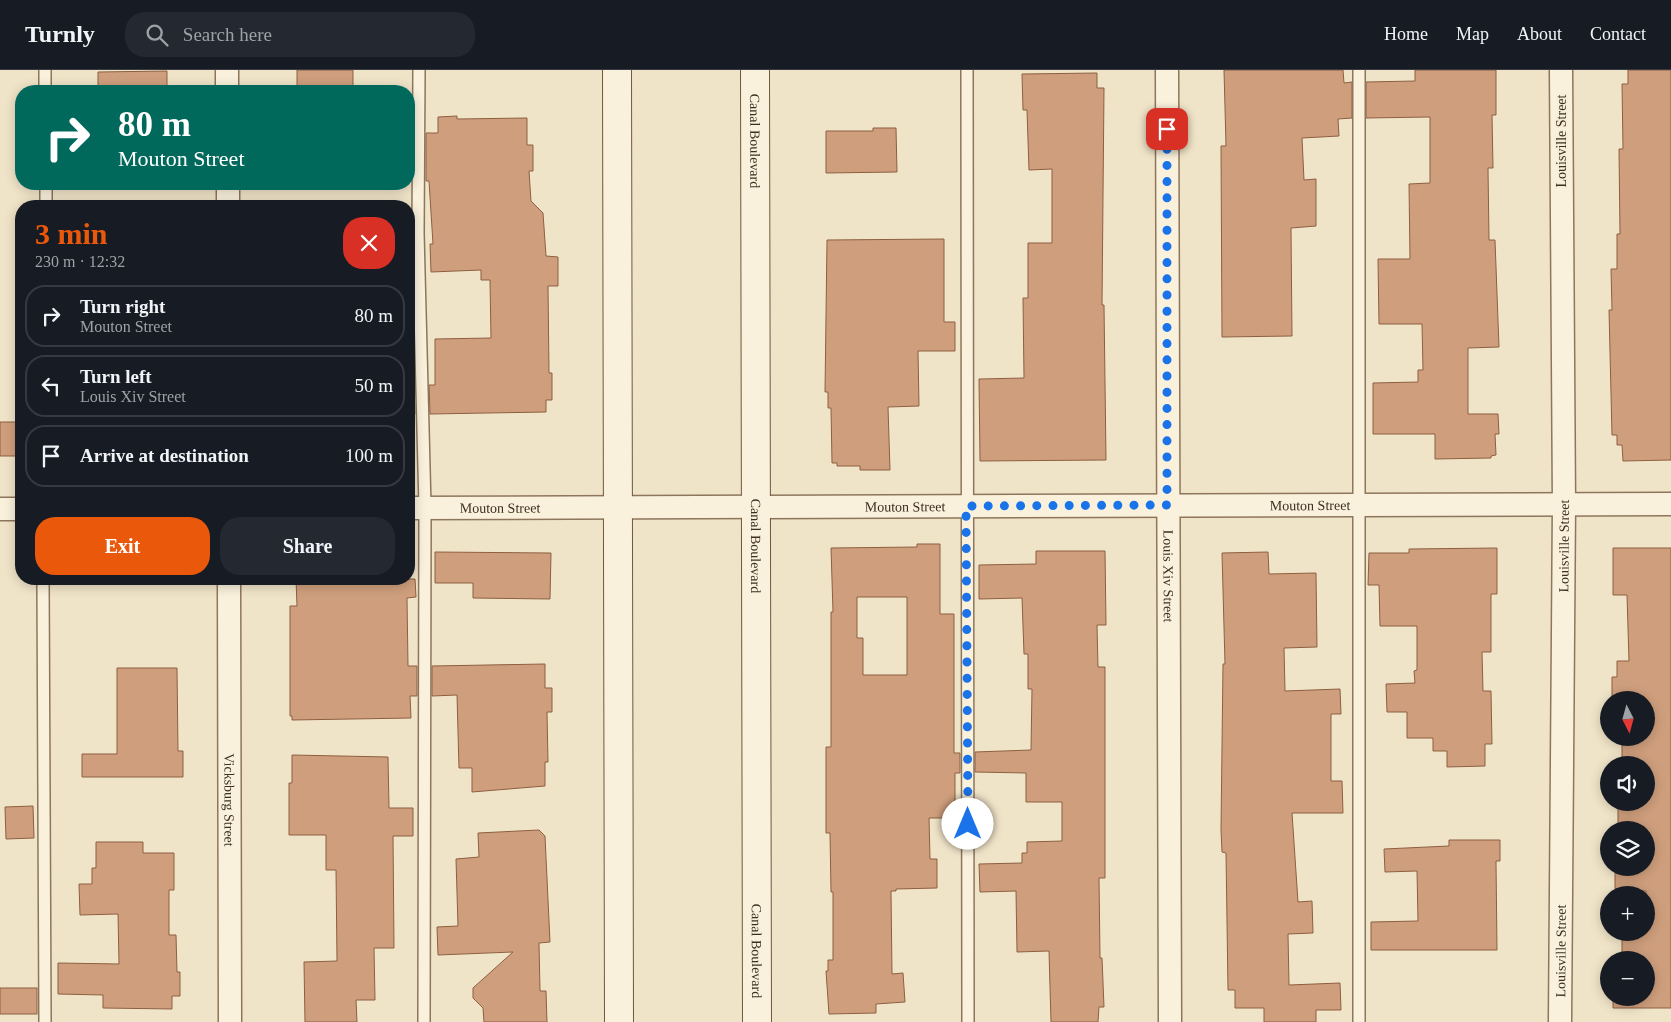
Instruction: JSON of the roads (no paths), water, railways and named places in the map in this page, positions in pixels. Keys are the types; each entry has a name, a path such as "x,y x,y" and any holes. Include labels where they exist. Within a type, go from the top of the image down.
{"main road":[{"path":"617,70 619,1022"},
{"name":"Canal Boulevard","path":"755,70 757,1022"}],"street":[{"path":"227,70 227,85"},
{"name":"Louis Xiv Street","path":"1167,70 1170,1022"},
{"name":"Louisville Street","path":"1560,1022 1564,504 1561,70"},
{"name":"Mouton Street","path":"417,508 1671,504"},
{"path":"0,509 15,509"},
{"name":"Vicksburg Street","path":"229,585 230,1022"}],"lane":[{"path":"45,70 46,85"},
{"path":"419,70 417,508 424,1022"},
{"path":"967,70 968,1022"},
{"path":"1358,70 1360,505 1358,1022"},
{"path":"43,585 45,1022"}]}
